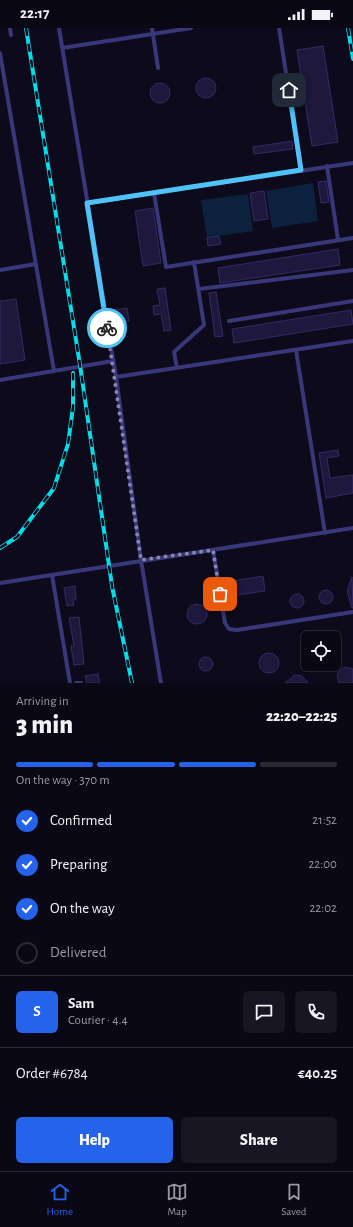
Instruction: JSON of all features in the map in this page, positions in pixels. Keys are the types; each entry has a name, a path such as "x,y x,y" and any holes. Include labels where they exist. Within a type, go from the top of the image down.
{"lane":[{"path":"10,28 11,35"},
{"path":"59,28 116,378 141,560 161,683"},
{"path":"152,28 158,68"},
{"path":"62,48 191,28"},
{"path":"279,28 301,170"},
{"path":"0,53 54,371"},
{"path":"87,203 353,162"},
{"path":"327,166 338,240"},
{"path":"154,193 166,267 353,238"},
{"path":"176,368 174,352 204,325 194,262"},
{"path":"0,270 36,264"},
{"path":"199,289 353,270"},
{"path":"229,321 353,301"},
{"path":"116,378 353,342"},
{"path":"296,350 325,533"},
{"path":"0,380 113,361"},
{"path":"0,583 353,528"},
{"path":"213,550 225,623 229,629 237,630 353,612"},
{"path":"52,575 70,683"},
{"path":"76,683 81,683"}],"water":[{"path":"313,183 318,221 272,228 266,191"},
{"path":"248,194 253,231 207,238 201,200"}],"building":[{"path":"323,46 338,142 312,146 297,50"},
{"path":"206,78 213,81 216,88 213,95 206,98 199,95 196,88 199,81"},
{"path":"160,83 167,86 170,93 167,100 160,103 153,100 150,93 153,86"},
{"path":"292,141 293,149 254,154 253,147"},
{"path":"326,181 329,202 321,203 318,182"},
{"path":"264,191 268,219 254,221 250,193"},
{"path":"153,208 161,263 143,266 135,211"},
{"path":"219,236 221,244 208,246 207,238"},
{"path":"338,249 340,265 220,283 218,268"},
{"path":"165,288 171,330 164,331 161,314 154,315 153,306 160,305 157,289"},
{"path":"216,292 223,336 215,337 209,293"},
{"path":"16,299 25,360 0,364 0,301"},
{"path":"127,308 129,321 116,323 114,310"},
{"path":"351,310 353,324 234,343 232,329"},
{"path":"338,450 339,456 327,458 330,478 353,475 353,493 326,498 319,453"},
{"path":"263,576 265,591 224,597 222,583"},
{"path":"352,577 353,608 347,591"},
{"path":"75,586 76,599 73,600 74,605 67,606 64,588"},
{"path":"323,590 329,590 333,594 333,600 329,604 323,604 319,600 319,594"},
{"path":"294,594 300,594 304,598 304,604 300,608 294,608 290,604 290,598"},
{"path":"197,604 204,607 207,614 204,621 197,624 190,621 187,614 190,607"},
{"path":"79,617 84,664 74,665 71,646 74,646 69,618"},
{"path":"269,653 276,656 279,663 276,670 269,673 262,670 259,663 262,656"},
{"path":"203,657 209,657 213,661 213,667 209,671 203,671 199,667 199,661"},
{"path":"345,667 353,669 353,683 339,683 337,675"},
{"path":"98,674 100,683 87,683 85,676"},
{"path":"295,675 302,676 308,683 285,683"}],"railway":[{"path":"26,28 80,365 112,586 132,683"},
{"path":"348,28 353,59"},
{"path":"0,548 17,537 54,488 68,444 73,407 73,373"}],"way so far":[{"path":"107,328 116,378 141,560 213,550 220,594"}],"route":[{"path":"107,328 87,203 301,170 289,90"}]}
